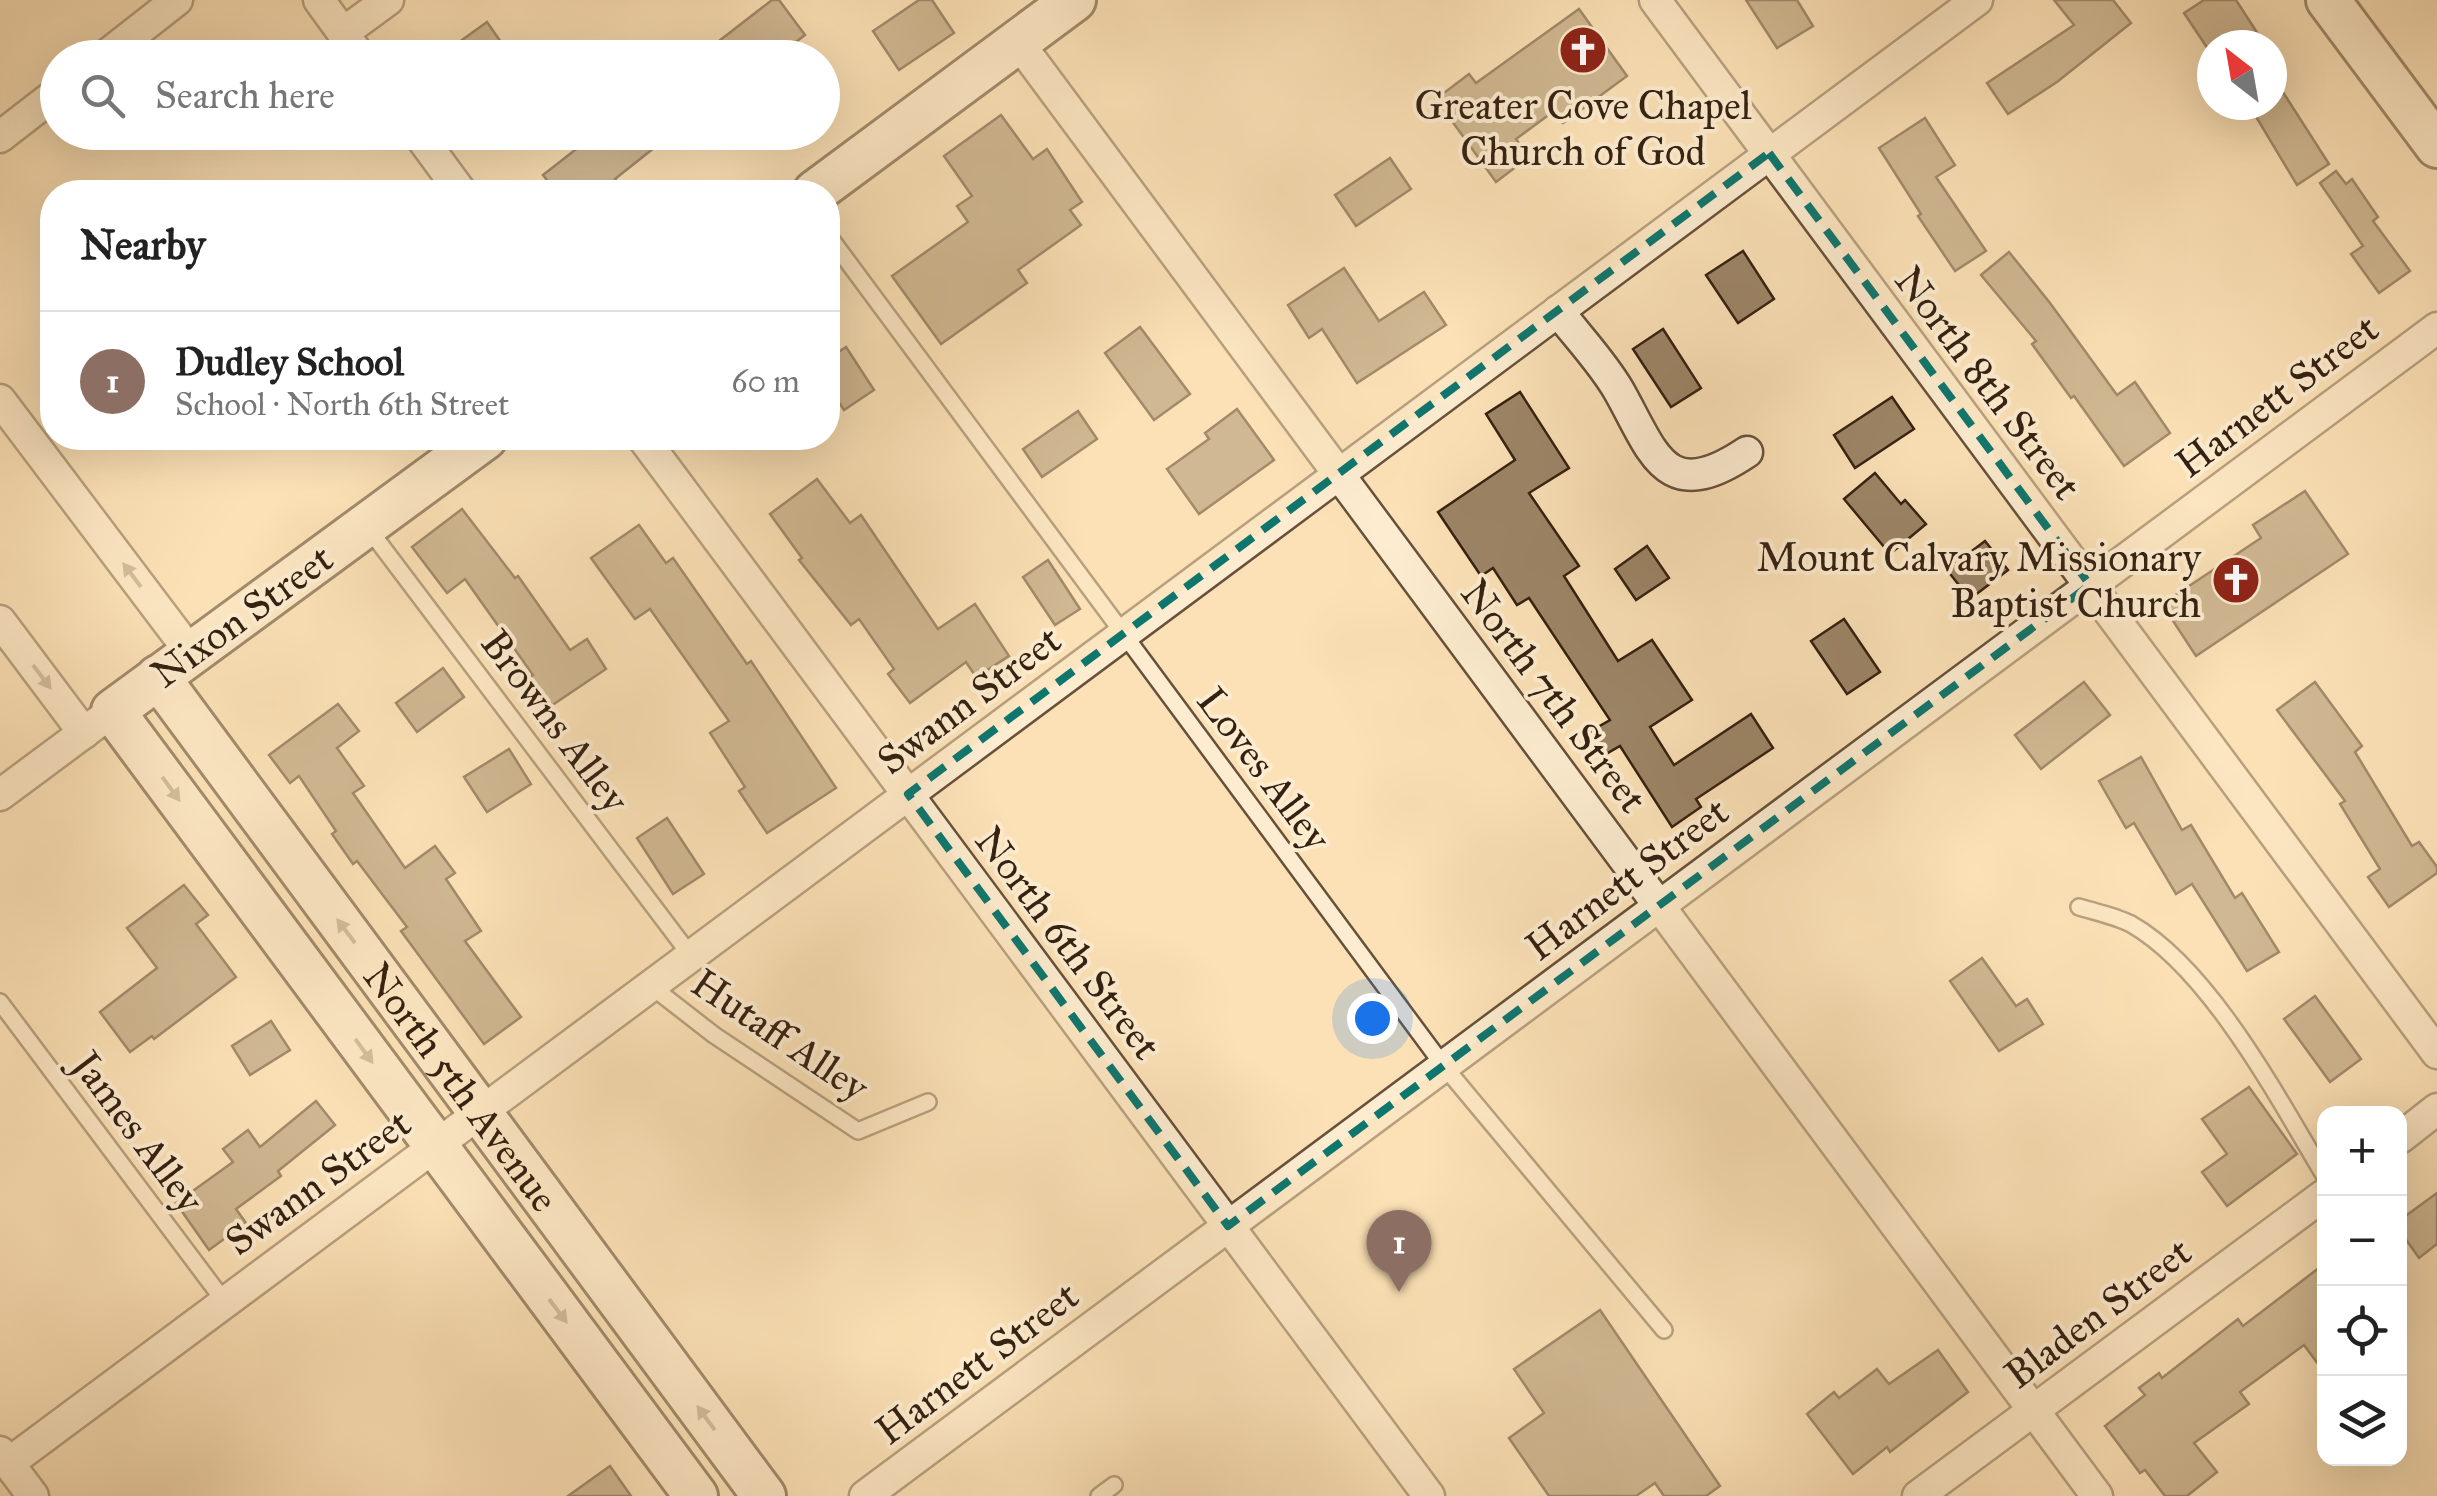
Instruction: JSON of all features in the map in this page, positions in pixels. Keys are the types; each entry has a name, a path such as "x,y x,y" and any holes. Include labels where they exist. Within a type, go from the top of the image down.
{"street":[{"path":"126,40 178,0"},
{"path":"318,0 348,40"},
{"path":"357,40 388,0"},
{"path":"830,180 1074,0"},
{"name":"North 8th Street","path":"1655,0 2437,1053"},
{"name":"Swann Street","path":"4,1458 692,956 1977,0"},
{"path":"2328,0 2437,146"},
{"name":"North 7th Street","path":"1018,42 2097,1496"},
{"path":"0,137 40,106"},
{"path":"430,150 452,180"},
{"path":"1558,311 1618,388 1659,462 1672,472 1697,474 1729,464 1747,452"},
{"name":"Harnett Street","path":"865,1496 2437,328"},
{"path":"0,400 174,665"},
{"name":"Nixon Street","path":"0,796 469,450"},
{"name":"North 6th Street","path":"652,450 1429,1496"},
{"path":"0,621 98,722"},
{"name":"North 5th Avenue","path":"174,665 480,1112 764,1496"},
{"name":"North 5th Avenue","path":"98,722 434,1146 696,1496"},
{"path":"2407,1133 2437,1109"},
{"name":"Bladen Street","path":"1918,1496 2321,1196"},
{"path":"4,1458 33,1496"}],"lane":[{"name":"Loves Alley","path":"840,251 1444,1065 1664,1330"},
{"name":"Browns Alley","path":"366,526 692,956"},
{"path":"2079,906 2130,924 2163,948 2221,1010 2317,1164"},
{"name":"Hutaff Alley","path":"651,986 714,1035 858,1131 928,1102"},
{"name":"James Alley","path":"0,1002 224,1301"},
{"path":"1099,1496 1114,1486"}],"highlighted area":[{"path":"1769,153 2090,585 1228,1226 908,794"}],"building":[{"path":"772,0 779,0 805,35 798,40 720,40"},
{"path":"919,0 932,0 954,33 899,70 873,31"},
{"path":"1746,0 1797,0 1813,26 1777,48"},
{"path":"2054,0 2113,0 2131,23 2057,82 2008,114 1987,83 2074,25"},
{"path":"2204,0 2236,0 2255,30 2197,32 2184,13"},
{"path":"1579,9 1627,76 1563,123 1554,111 1516,139 1529,157 1496,182 1436,99 1469,74 1476,83"},
{"path":"487,22 500,40 462,40"},
{"path":"2287,98 2329,164 2297,185 2258,120 2287,120"},
{"path":"1001,115 1033,159 1047,149 1082,202 1070,210 1081,225 1018,270 1027,283 941,344 892,276 968,222 957,206 972,196 944,156"},
{"path":"1925,118 1955,165 1936,177 1986,251 1955,271 1879,148"},
{"path":"575,150 651,150 616,180 547,180 543,175"},
{"path":"1390,158 1411,189 1356,226 1335,195"},
{"path":"2336,171 2346,184 2352,179 2378,217 2373,221 2410,271 2379,293 2351,254 2363,246 2320,183"},
{"path":"1743,251 1774,299 1738,323 1706,275"},
{"path":"2009,252 2117,395 2135,382 2170,433 2124,466 2032,344 2036,341 1981,275"},
{"path":"1344,268 1379,321 1424,292 1446,325 1357,383 1322,329 1309,338 1288,305"},
{"path":"1140,327 1190,394 1154,420 1105,353"},
{"path":"1663,329 1701,388 1671,407 1633,349"},
{"path":"846,347 874,390 844,410 840,404 840,351"},
{"path":"1520,392 1569,468 1529,493 1579,566 1564,576 1618,661 1652,640 1692,700 1650,727 1674,765 1751,714 1773,748 1696,799 1701,807 1672,827 1620,746 1606,754 1591,731 1610,720 1529,598 1517,605 1493,568 1481,576 1438,512 1515,460 1486,414"},
{"path":"1892,397 1914,429 1855,468 1834,435"},
{"path":"1237,409 1274,460 1199,514 1167,469 1209,439 1205,433"},
{"path":"1078,411 1097,439 1042,477 1023,449"},
{"path":"1875,473 1901,504 1905,500 1926,524 1890,554 1844,499"},
{"path":"817,479 850,523 861,515 938,629 975,604 1009,656 976,677 966,662 910,703 888,674 894,669 859,619 851,625 799,560 802,558 770,514"},
{"path":"2305,491 2348,554 2196,656 2162,604 2261,538 2253,525"},
{"path":"462,509 515,578 518,576 570,650 587,639 606,669 548,708 528,678 533,675 465,579 447,593 412,547"},
{"path":"639,525 666,563 673,558 747,664 751,661 836,788 767,833 739,791 745,787 710,733 729,721 650,609 635,619 591,558"},
{"path":"1985,541 2008,570 1970,599 1947,570"},
{"path":"1647,546 1669,578 1636,600 1615,569"},
{"path":"1048,560 1080,609 1055,625 1023,577"},
{"path":"1844,619 1880,672 1847,694 1811,641"},
{"path":"443,668 464,697 417,732 396,703"},
{"path":"2084,682 2110,715 2041,769 2015,735"},
{"path":"2315,682 2362,746 2355,752 2412,846 2419,842 2437,867 2437,873 2389,907 2368,877 2380,869 2340,804 2345,801 2277,710"},
{"path":"338,704 359,731 337,748 364,786 353,793 405,868 435,846 455,873 446,879 481,931 465,941 521,1017 484,1044 401,931 407,927 332,834 336,831 299,776 290,783 269,755"},
{"path":"509,749 531,784 487,812 464,777"},
{"path":"2141,757 2182,830 2191,825 2235,898 2242,893 2279,952 2247,971 2192,884 2176,894 2134,823 2126,828 2099,781"},
{"path":"667,818 704,874 673,894 637,838"},
{"path":"184,885 208,915 196,924 236,977 154,1039 152,1036 130,1052 100,1012 157,968 127,928"},
{"path":"1982,958 2016,1006 2027,999 2043,1024 1999,1051 1950,981"},
{"path":"2315,996 2361,1059 2330,1082 2284,1019"},
{"path":"271,1021 290,1050 250,1075 232,1046"},
{"path":"2249,1087 2297,1154 2227,1206 2202,1172 2227,1154 2202,1119"},
{"path":"316,1101 335,1125 278,1171 281,1176 236,1209 246,1223 209,1250 176,1203 233,1162 223,1149 248,1130 260,1147"},
{"path":"2437,1193 2437,1244 2419,1258 2407,1241 2407,1215"},
{"path":"2317,1269 2317,1363 2304,1345 2240,1392 2249,1404 2194,1443 2217,1472 2187,1496 2165,1496 2145,1470 2140,1473 2105,1426 2145,1395 2139,1388 2159,1373 2162,1378 2238,1319 2243,1326"},
{"path":"1600,1310 1720,1486 1706,1496 1664,1496 1655,1483 1636,1496 1549,1496 1509,1438 1544,1413 1514,1369"},
{"path":"1938,1350 1968,1392 1890,1452 1887,1447 1853,1474 1807,1414 1834,1392 1839,1398 1877,1369 1889,1384"},
{"path":"610,1466 631,1496 568,1496"}],"place":[{"name":"Greater Cove Chapel Church of God","path":"1583,50"},
{"name":"Mount Calvary Missionary Baptist Church","path":"2236,580"},
{"name":"Dudley School","path":"1399,1292"}]}
